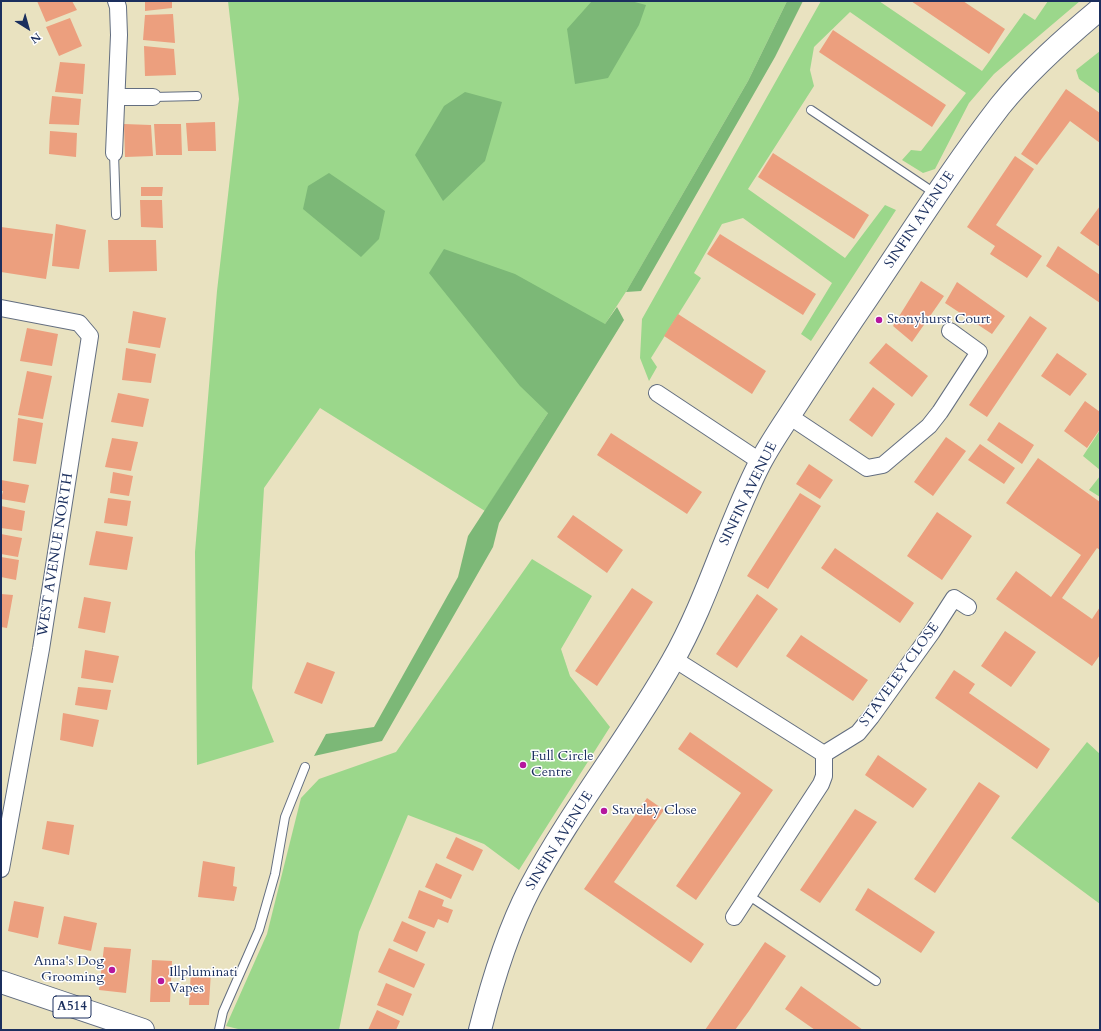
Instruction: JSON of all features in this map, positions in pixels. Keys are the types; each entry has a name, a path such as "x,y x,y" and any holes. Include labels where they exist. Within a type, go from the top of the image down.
{"street":[{"path":"114,153 118,97 119,35 118,7 116,1"},
{"name":"SINFIN AVENUE","path":"480,1030 503,952 528,891 549,854 636,723 674,659 700,605 760,462 936,194 983,129 1022,81 1064,39 1100,9"},
{"path":"118,97 153,97"},
{"name":"WEST AVENUE NORTH","path":"1,308 79,323 90,336 41,649 1,869"},
{"path":"789,416 868,468 883,464 928,426 940,412 979,352 950,332"},
{"path":"657,393 760,462"},
{"name":"STAVELEY CLOSE","path":"824,754 858,733 932,632 954,598 968,607"},
{"path":"674,659 824,754 824,776 821,784 734,917"},
{"name":"A514","path":"1,982 143,1030"}],"lane":[{"path":"153,97 197,96"},
{"path":"811,110 936,194"},
{"path":"114,153 116,215"},
{"path":"219,1030 223,1012 259,930 275,874 284,817 305,767"},
{"path":"748,896 876,981"}],"green space":[{"path":"228,1 787,1 748,81 629,287 485,511 320,408 264,488 252,688 274,742 197,765 195,552 217,291 239,99"},
{"path":"592,1 631,1 646,5 639,25 608,78 575,84 567,29"},
{"path":"787,1 803,1 775,57 641,291 626,292 748,81"},
{"path":"821,1 879,1 982,71 1024,13 1035,20 1048,1 1080,1 994,74 969,103 935,169 923,173 902,160 911,150 921,151 966,93 850,12 814,47 810,70 814,86 748,189 845,258 885,205 896,210 811,341 801,334 832,283 743,218 722,224 694,273 701,278 651,358 657,367 649,381 640,358 642,319"},
{"path":"1100,51 1100,94 1079,79 1076,70"},
{"path":"465,92 502,102 485,161 443,201 415,155 444,106"},
{"path":"329,173 385,211 379,239 361,257 303,209 308,186"},
{"path":"444,249 515,274 605,324 617,307 624,320 499,523 493,547 382,741 314,756 326,734 374,727 458,577 468,536 548,413 520,386 429,273"},
{"path":"1100,430 1100,470 1083,456"},
{"path":"1100,476 1100,497 1089,490"},
{"path":"532,559 592,596 561,649 570,676 610,727 519,870 484,844 408,815 359,932 339,1030 242,1030 226,1026 267,934 301,798 319,779 396,752"},
{"path":"1087,742 1100,754 1100,904 1011,838"}],"building":[{"path":"37,1 72,1 77,10 46,22"},
{"path":"145,1 172,1 172,8 145,11"},
{"path":"911,1 963,1 1005,29 989,54"},
{"path":"173,14 175,43 143,40 145,15"},
{"path":"70,18 82,46 59,56 46,27"},
{"path":"833,30 946,105 932,127 819,52"},
{"path":"144,46 174,49 176,75 145,76"},
{"path":"60,62 85,64 83,94 55,92"},
{"path":"1066,89 1100,113 1100,143 1070,121 1037,165 1021,154"},
{"path":"52,96 81,99 79,125 49,124"},
{"path":"215,122 216,151 188,151 186,123"},
{"path":"124,124 151,125 153,156 125,157"},
{"path":"154,124 181,124 182,155 156,155"},
{"path":"50,131 77,133 76,157 49,154"},
{"path":"773,153 869,215 854,239 758,177"},
{"path":"1015,156 1034,169 996,225 1042,256 1027,278 990,254 995,246 967,227"},
{"path":"141,187 163,187 162,196 141,196"},
{"path":"140,200 162,200 163,228 141,227"},
{"path":"1100,206 1100,247 1080,233"},
{"path":"56,224 86,230 79,269 52,266"},
{"path":"1,227 53,234 46,279 1,272"},
{"path":"720,234 816,294 803,315 707,254"},
{"path":"108,240 156,240 157,271 109,272"},
{"path":"1058,246 1100,275 1100,303 1046,266"},
{"path":"921,281 944,296 912,342 893,326"},
{"path":"957,282 1005,316 992,334 945,303"},
{"path":"133,311 166,318 160,348 128,343"},
{"path":"678,314 766,371 752,394 664,336"},
{"path":"1030,316 1047,328 987,417 969,405"},
{"path":"27,328 58,334 52,366 20,361"},
{"path":"886,343 928,376 912,397 869,363"},
{"path":"126,348 156,354 151,383 122,380"},
{"path":"1057,353 1087,374 1070,396 1041,376"},
{"path":"27,371 52,376 43,419 18,415"},
{"path":"873,387 895,404 872,437 849,420"},
{"path":"118,393 149,399 143,427 111,422"},
{"path":"1085,401 1100,412 1100,429 1087,448 1064,431"},
{"path":"18,418 43,423 36,464 13,461"},
{"path":"999,422 1034,445 1022,464 987,440"},
{"path":"611,433 702,492 687,514 597,455"},
{"path":"946,437 966,451 933,496 914,482"},
{"path":"112,438 138,442 131,471 105,467"},
{"path":"980,444 1015,468 1004,484 968,460"},
{"path":"1038,458 1100,502 1100,550 1097,548 1062,598 1092,619 1100,607 1100,655 1092,666 996,599 1016,571 1051,597 1081,555 1006,503"},
{"path":"809,464 833,480 820,499 796,484"},
{"path":"113,472 133,476 129,496 110,493"},
{"path":"1,480 29,485 25,503 1,499 3,491 1,491"},
{"path":"800,493 821,506 768,589 747,576"},
{"path":"108,498 131,501 127,526 104,523"},
{"path":"1,506 25,511 22,531 1,528"},
{"path":"937,512 972,536 942,580 907,556"},
{"path":"573,515 623,550 607,573 557,537"},
{"path":"96,531 133,537 127,570 89,565"},
{"path":"1,534 22,538 18,557 1,554"},
{"path":"835,548 914,603 900,623 821,568"},
{"path":"1,557 19,560 16,580 1,577"},
{"path":"632,588 653,602 597,686 575,671"},
{"path":"1,594 13,595 7,628 1,627"},
{"path":"757,594 778,609 737,668 716,654"},
{"path":"84,597 111,602 105,633 78,628"},
{"path":"1005,631 1036,652 1011,687 981,666"},
{"path":"801,635 868,680 853,701 786,656"},
{"path":"85,650 119,656 113,683 81,678"},
{"path":"307,662 335,672 322,704 294,693"},
{"path":"954,670 975,684 969,693 1050,749 1037,769 935,698"},
{"path":"78,687 111,690 107,710 75,705"},
{"path":"63,713 99,720 93,747 60,740"},
{"path":"690,732 773,790 696,900 676,886 741,793 678,749"},
{"path":"878,755 927,789 913,808 865,775"},
{"path":"979,782 1000,796 935,893 914,879"},
{"path":"647,798 664,810 614,882 704,944 691,963 584,889"},
{"path":"855,809 877,822 820,903 800,890"},
{"path":"47,821 74,825 69,855 42,849"},
{"path":"456,837 483,850 473,871 446,858"},
{"path":"203,861 235,867 233,886 237,887 234,901 198,897"},
{"path":"436,863 462,875 451,899 425,887"},
{"path":"868,888 935,932 921,953 855,910"},
{"path":"419,890 444,900 442,906 453,910 448,923 438,919 434,928 408,918"},
{"path":"14,901 44,907 38,938 8,931"},
{"path":"64,916 97,923 91,951 58,944"},
{"path":"402,921 426,932 417,952 393,941"},
{"path":"765,942 786,956 749,1011 735,1030 705,1030"},
{"path":"104,947 131,949 126,993 99,990"},
{"path":"389,948 425,964 414,988 378,972"},
{"name":"Illpluminati Vapes","path":"152,960 172,961 170,1002 150,1002"},
{"path":"191,970 211,971 209,1005 189,1005"},
{"path":"386,983 412,994 403,1016 377,1005"},
{"path":"801,986 863,1030 815,1030 785,1009"},
{"path":"377,1010 400,1021 396,1030 368,1030"}],"place":[{"name":"Stonyhurst Court","path":"879,320"},
{"name":"Full Circle Centre","path":"523,765"},
{"name":"Staveley Close","path":"604,811"},
{"name":"Anna's Dog Grooming","path":"112,970"},
{"name":"Illpluminati Vapes","path":"161,981"}]}
